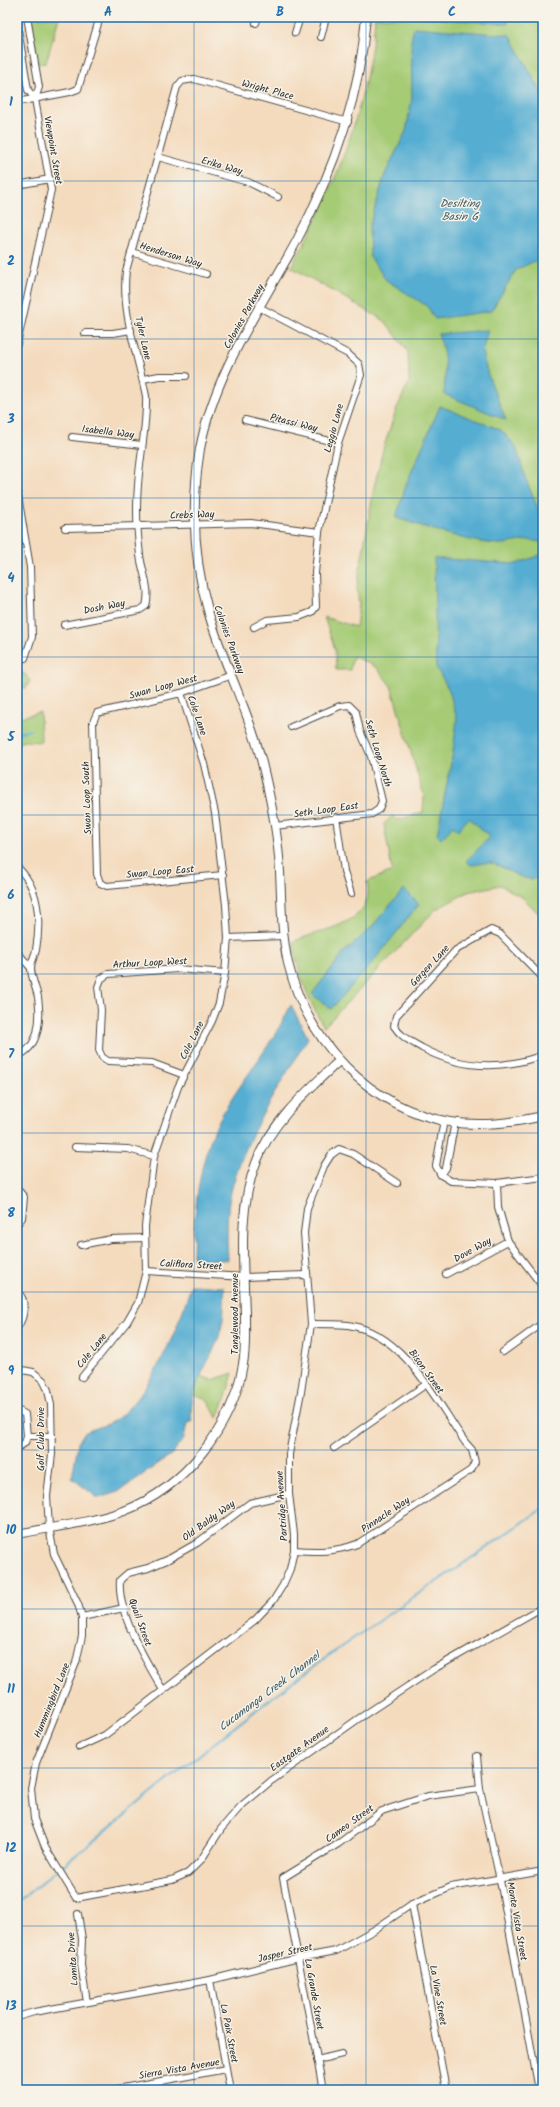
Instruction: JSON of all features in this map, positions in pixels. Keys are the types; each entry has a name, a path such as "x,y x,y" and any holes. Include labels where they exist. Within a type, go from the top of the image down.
{"street":[{"name":"Viewpoint Street","path":"27,17 39,87 35,99"},
{"path":"17,102 78,89 100,17"},
{"path":"295,33 300,17"},
{"path":"321,37 326,17"},
{"name":"Colonies Parkway","path":"366,17 359,72 348,122 332,166 312,213 240,341 220,383 207,417 194,491 194,524 198,566 209,616 259,752 275,826 279,856 283,936 294,984 302,1004 315,1028 339,1061 367,1085 390,1100 422,1115 455,1122 491,1124 513,1122 543,1116"},
{"name":"Viewpoint Street","path":"17,23 28,90 35,99 51,190 17,344"},
{"name":"Wright Place","path":"182,81 194,80 348,122"},
{"name":"Tyler Lane","path":"146,606 149,596 142,570 136,526 138,486 146,412 146,396 131,330 124,285 131,252 177,87 182,81"},
{"name":"Erika Way","path":"158,157 248,182 278,197"},
{"path":"17,185 50,179"},
{"name":"Henderson Way","path":"131,252 206,274"},
{"name":"Leggio Lane","path":"254,628 267,620 299,617 312,612 316,607 315,573 319,532 338,443 361,376 359,364 348,354 259,306"},
{"path":"85,333 113,333 131,330"},
{"path":"143,379 159,376 186,376"},
{"name":"Pitassi Way","path":"245,420 338,443"},
{"name":"Isabella Way","path":"72,437 142,445"},
{"path":"17,490 30,567 32,637 25,658"},
{"name":"Crebs Way","path":"64,528 251,523 319,532"},
{"name":"Dosh Way","path":"64,624 140,610 146,606"},
{"name":"Swan Loop West","path":"97,713 181,693 232,676"},
{"name":"Cole Lane","path":"82,1377 127,1322 138,1303 146,1271 145,1238 148,1195 154,1156 172,1101 212,1022 219,1003 226,973 228,938 223,875 210,786 181,693"},
{"name":"Seth Loop North","path":"291,727 340,706 349,705 356,712 360,731 375,772 382,801 378,809"},
{"name":"Swan Loop South","path":"97,713 93,722 98,874 100,883"},
{"name":"Seth Loop East","path":"275,826 336,817 372,814 378,809"},
{"path":"336,817 344,871 351,894"},
{"path":"17,867 27,876 36,893 38,932 31,968 38,998 38,1031 32,1045 17,1056"},
{"name":"Swan Loop East","path":"100,883 106,886 223,875"},
{"name":"Gorgen Lane","path":"543,978 500,934 491,930 456,950 396,1016 394,1026 400,1036 432,1053 447,1060 474,1066 500,1066 525,1062 543,1055"},
{"path":"228,938 283,936"},
{"path":"17,952 31,968"},
{"name":"Arthur Loop West","path":"184,1075 152,1063 108,1061 102,1057 99,1050 101,1010 98,987 101,979 108,974 178,969 226,973"},
{"name":"Tanglewood Avenue","path":"17,1534 100,1518 126,1510 162,1491 184,1473 207,1449 228,1413 243,1366 246,1341 243,1231 246,1193 256,1162 278,1124 308,1089 339,1061"},
{"path":"444,1120 436,1166 441,1175 451,1181 497,1183 543,1177"},
{"path":"441,1175 446,1168 455,1122"},
{"path":"75,1147 128,1149 154,1156"},
{"name":"Partridge Avenue","path":"79,1747 105,1735 255,1620 273,1601 290,1569 294,1550 294,1534 289,1494 289,1454 301,1392 311,1324 304,1233 307,1208 324,1166 331,1155 339,1149 353,1154 397,1183"},
{"path":"497,1183 498,1207 508,1241 543,1287"},
{"path":"17,1189 24,1197 22,1218 17,1224"},
{"path":"80,1245 111,1239 145,1238"},
{"name":"Dove Way","path":"446,1274 508,1241"},
{"name":"Califlora Street","path":"146,1271 244,1277 307,1275"},
{"path":"17,1291 21,1295 24,1307 23,1320 17,1328"},
{"path":"503,1352 543,1323"},
{"name":"Bison Street","path":"311,1324 348,1325 366,1330 384,1338 398,1349 472,1450 475,1462"},
{"name":"Golf Club Drive","path":"17,1369 32,1372 43,1380 48,1390 52,1436 51,1470 47,1496 49,1527"},
{"path":"334,1448 425,1384"},
{"path":"17,1410 25,1414 28,1436 25,1443 17,1448"},
{"path":"28,1436 52,1436"},
{"name":"Pinnacle Way","path":"294,1550 325,1552 357,1544 471,1470 475,1462"},
{"name":"Old Baldy Way","path":"120,1580 128,1573 148,1568 197,1543 250,1503 289,1494"},
{"name":"Hummingbird Lane","path":"49,1527 54,1554 78,1604 82,1617 82,1636 76,1663 36,1763 31,1788 34,1819 44,1848 76,1898"},
{"name":"Quail Street","path":"120,1580 119,1590 139,1649 163,1690"},
{"name":"Eastgate Avenue","path":"76,1898 172,1880 188,1873 201,1860 221,1829 241,1806 271,1781 358,1718 472,1647 543,1607"},
{"path":"82,1617 124,1608"},
{"name":"Monte Vista Street","path":"477,1756 480,1789 500,1880 539,2090"},
{"name":"Cameo Street","path":"283,1878 338,1844 382,1811 428,1796 480,1789"},
{"name":"Jasper Street","path":"17,2016 210,1980 299,1958 336,1951 374,1930 412,1904 451,1887 500,1880 543,1871"},
{"name":"La Grande Street","path":"283,1878 323,2090"},
{"name":"La Vine Street","path":"412,1904 446,2090"},
{"name":"Lomita Drive","path":"78,1914 82,1940 81,1964 87,2002"},
{"name":"La Paix Street","path":"210,1980 230,2090"},
{"path":"317,2060 342,2054"},
{"name":"Sierra Vista Avenue","path":"112,2090 226,2069"}],"green space":[{"path":"30,17 59,17 46,63 38,64"},
{"path":"375,17 543,17 543,918 523,898 500,885 468,892 435,910 324,1027 304,986 293,942 344,923 355,916 363,908 368,896 367,882 392,871 384,824 392,816 398,820 423,812 424,796 391,686 376,667 353,656 350,670 336,670 335,650 324,617 356,627 359,604 357,587 374,487 384,446 397,408 409,382 408,352 385,321 291,267 326,199 345,152 366,78 373,40"},
{"path":"21,673 25,674 30,681 26,688 17,688 17,675"},
{"path":"40,712 41,742 24,741 17,744 17,718"},
{"path":"233,1373 224,1403 217,1418 208,1400 193,1395 201,1376 212,1380"}],"water":[{"path":"421,17 509,17 508,24"},
{"name":"Desilting Basin G","path":"414,27 510,35 543,95 543,257 516,270 491,311 435,319 427,306 386,280 370,257 369,227 385,174 406,131 412,98 411,41"},
{"path":"488,330 482,352 488,375 506,420 444,394 445,364 443,349 438,334"},
{"path":"440,406 501,430 516,447 526,480 543,520 543,540 539,542 529,540 503,544 485,543 446,534 396,518 407,482"},
{"path":"543,554 543,876 529,879 516,875 490,863 471,865 466,861 490,837 469,818 458,830 453,826 441,839 437,835 453,752 457,719 449,690 436,667 434,558 516,564"},
{"path":"404,889 419,904 374,961 331,1009 312,994 344,952 368,931"},
{"path":"291,1005 308,1038 263,1114 243,1154 230,1196 227,1236 228,1260 193,1259 196,1202 208,1146 224,1111 268,1046"},
{"path":"191,1285 224,1287 224,1315 221,1328 217,1342 198,1381 192,1401 192,1422 187,1423 184,1438 172,1454 118,1492 98,1498 72,1478 78,1443 84,1433 110,1423 118,1418 142,1392 163,1357 172,1338"}],"waterway":[{"path":"17,733 30,730"},
{"name":"Cucamonga Creek Channel","path":"17,1902 235,1726 309,1670 543,1508"}]}
